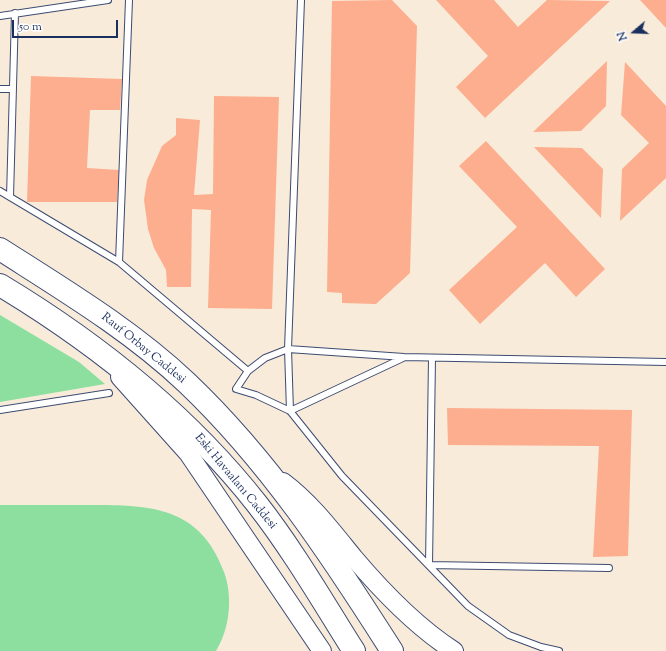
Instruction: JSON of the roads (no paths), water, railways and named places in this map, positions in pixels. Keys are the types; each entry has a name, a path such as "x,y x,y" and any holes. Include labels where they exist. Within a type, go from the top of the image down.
{"highway":[{"name":"Rauf Orbay Caddesi","path":"0,249 100,314 186,382 268,470"},
{"path":"0,285 46,313 104,354"},
{"name":"Eski Havaalanı Caddesi","path":"104,354 167,406 193,431 226,467 278,532 354,651"},
{"path":"268,470 328,552 392,651"}],"main road":[{"path":"104,354 120,377 188,453 322,651"},
{"path":"268,470 291,488 320,516 355,559 403,610 454,651"}],"lane":[{"path":"0,16 108,0"},
{"path":"119,262 129,0"},
{"path":"290,411 288,349 301,0"},
{"path":"10,197 15,13"},
{"path":"0,89 13,89"},
{"path":"0,191 119,262 248,371"},
{"path":"559,651 540,647 509,635 468,606 342,476 290,411 256,394 236,388 248,371 265,358 288,349 432,358 666,362"},
{"path":"290,411 404,357"},
{"path":"429,565 432,358"},
{"path":"0,410 108,393"},
{"path":"429,565 609,568"}]}
